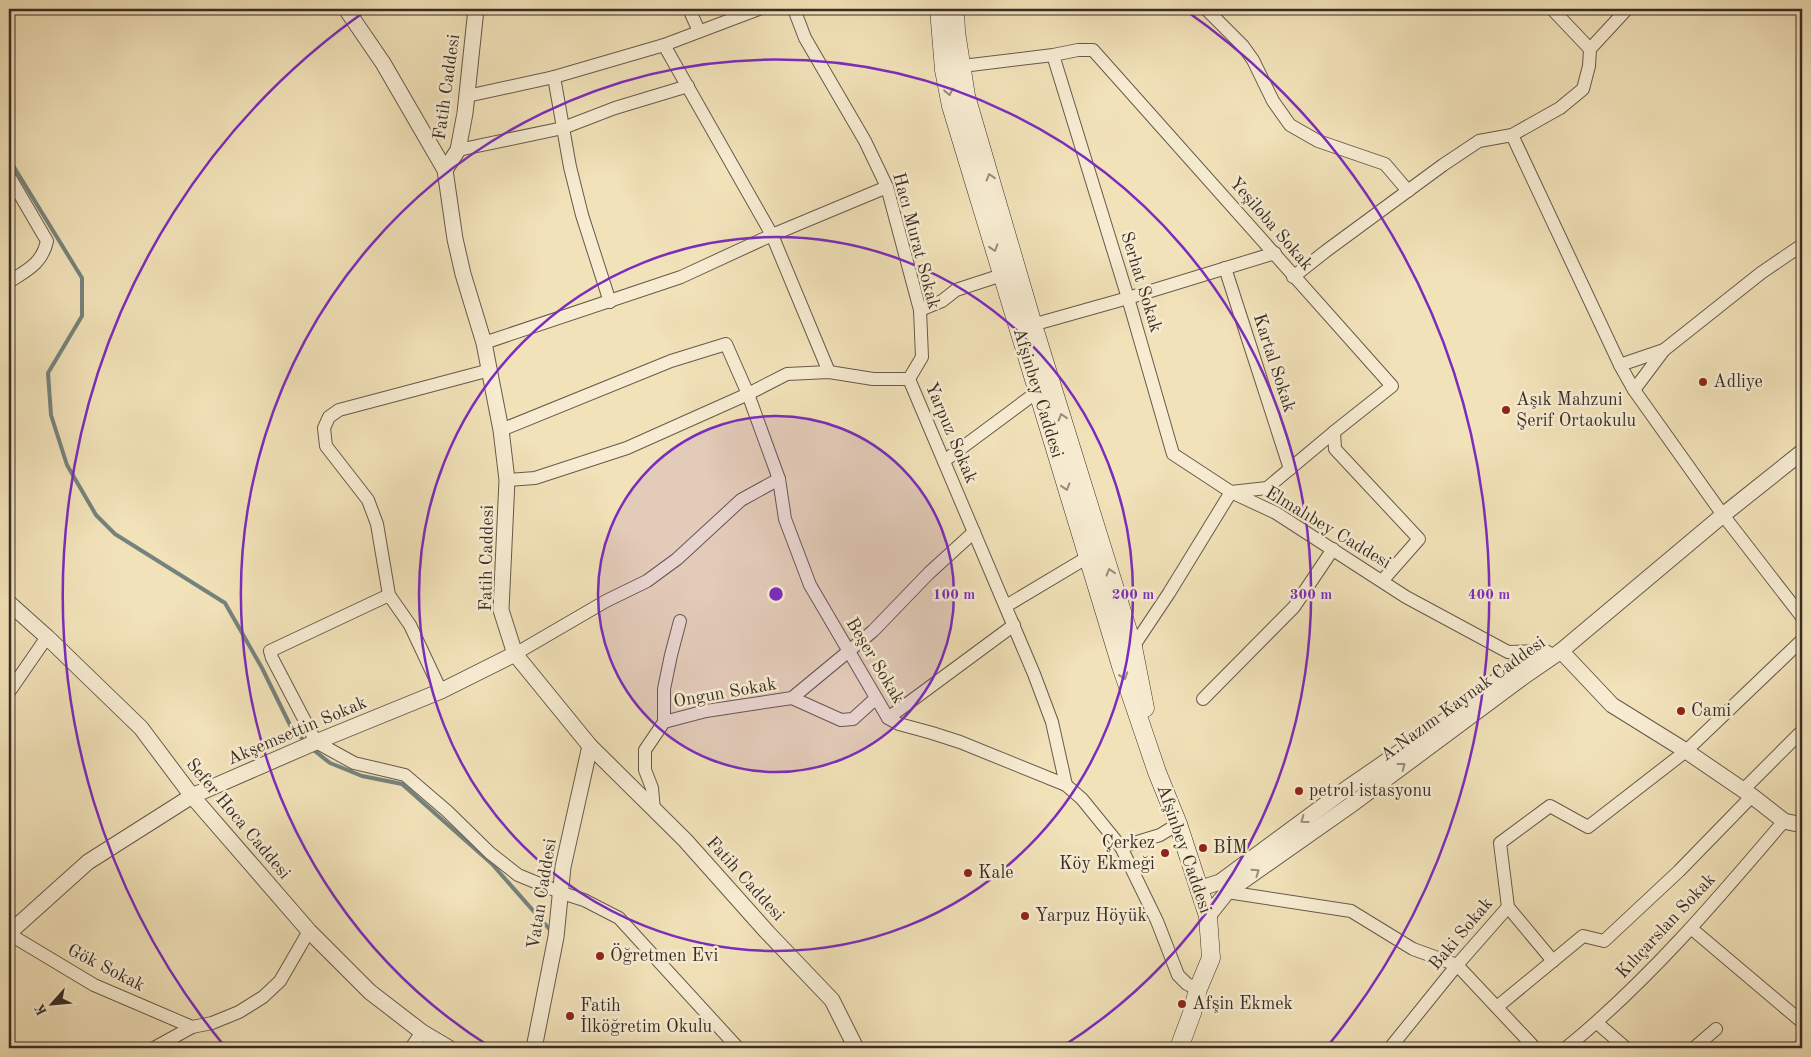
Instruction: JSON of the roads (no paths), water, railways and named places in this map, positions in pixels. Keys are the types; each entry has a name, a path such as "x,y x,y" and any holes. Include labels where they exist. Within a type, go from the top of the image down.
{"main road":[{"name":"Afşinbey Caddesi","path":"939,9 952,68 966,96 1026,327 1125,650 1157,772 1178,824 1208,916 1211,958 1198,989 1192,1013"},
{"name":"Afşinbey Caddesi","path":"955,9 951,106 1002,274 1026,327 1037,392 1088,557 1125,650"},
{"path":"1179,1048 1192,1013"},
{"path":"1192,1013 1192,1048"}],"street":[{"path":"346,9 383,63 445,170"},
{"name":"Fatih Caddesi","path":"476,9 467,96 458,150 445,170 452,220 463,274 484,343 501,430 507,480 501,610 515,654 590,746 685,840 767,932 832,1000 856,1048"},
{"path":"689,9 699,31"},
{"path":"467,96 554,77 664,45 759,9"},
{"name":"Hacı Murat Sokak","path":"794,9 805,38 865,141 887,187 920,310 922,357 909,380"},
{"path":"1206,9 1243,46 1253,60 1273,100 1290,125 1318,142 1385,164 1408,191"},
{"path":"1552,9 1590,49"},
{"path":"1294,277 1442,165 1479,141 1512,135 1560,108 1583,89 1589,66 1590,49 1627,9"},
{"path":"664,45 772,234 829,372"},
{"name":"Yeşiloba Sokak","path":"952,68 1078,50 1093,50 1392,386 1267,488"},
{"name":"Serhat Sokak","path":"1053,55 1128,298 1173,454 1231,492"},
{"path":"554,77 570,167 582,215 610,302"},
{"path":"458,150 563,128 615,108 688,86"},
{"path":"1512,135 1620,365 1634,390 1723,515 1802,617"},
{"path":"9,176 47,241 40,260 9,282"},
{"path":"484,343 681,278 772,234 887,187"},
{"path":"1634,390 1664,350 1761,273 1802,245"},
{"path":"1026,327 1275,253"},
{"name":"Kartal Sokak","path":"1224,268 1290,469"},
{"path":"920,310 942,301 956,290 1002,274"},
{"name":"Beşer Sokak","path":"501,430 672,361 726,344 748,394 779,479 786,519 810,585 875,699 888,718 899,724 932,733 976,749 1066,785 1082,800 1121,847 1157,921 1178,975 1187,984 1198,989"},
{"path":"1620,365 1664,350"},
{"path":"441,692 410,625 390,595 376,524 368,500 326,446 324,428 329,417 339,410 490,370"},
{"name":"Yarpuz Sokak","path":"507,480 535,478 627,448 748,394 787,374 829,372 873,379 909,380 1014,625 1052,722 1066,785"},
{"path":"944,461 1037,392"},
{"path":"1334,432 1335,449 1419,539 1382,581"},
{"path":"1802,452 1723,515 1561,651 1612,705 1686,751 1784,821 1802,824"},
{"path":"515,654 606,601 647,581 677,559 741,500 779,479"},
{"path":"1125,650 1169,593 1231,492 1267,488 1276,513"},
{"name":"Elmalıbey Caddesi","path":"1231,492 1276,513 1406,597 1508,652 1561,651"},
{"name":"Ongun Sokak","path":"654,810 652,788 645,770 644,750 664,722 706,711 792,698 873,631 929,573 974,532"},
{"path":"1203,699 1294,607 1333,549"},
{"path":"1006,606 1088,557"},
{"path":"390,595 270,651 316,742 354,763 405,775 490,853 518,875 562,894 584,900 619,918 738,1048"},
{"name":"Sefer Hoca Caddesi","path":"9,603 47,637 140,728 192,796 309,931 370,992 422,1032 449,1048"},
{"path":"664,722 664,690 680,621"},
{"path":"888,718 1014,625"},
{"path":"9,692 47,637"},
{"path":"1686,751 1802,640"},
{"name":"A.Nazım Kaynak Caddesi","path":"1198,889 1220,882 1346,789 1455,714 1519,662 1561,651"},
{"name":"A.Nazım Kaynak Caddesi","path":"1208,916 1227,892 1355,802 1526,674 1561,651"},
{"name":"Akşemsettin Sokak","path":"9,934 88,862 192,796 316,742 441,692 515,654"},
{"path":"792,698 841,720 853,719 875,699"},
{"path":"1497,1007 1583,936 1604,941 1679,871 1802,731"},
{"name":"Vatan Caddesi","path":"534,1048 556,936 562,894 563,867 590,746"},
{"name":"Baki Sokak","path":"1390,1048 1457,965 1508,907 1500,843 1550,806 1588,827 1686,751"},
{"name":"Kılıçarslan Sokak","path":"1566,1048 1597,1023 1692,929 1784,821"},
{"path":"1121,847 1160,835 1178,824"},
{"path":"1227,892 1351,912 1414,949 1457,965 1536,1048"},
{"path":"1508,907 1553,961"},
{"path":"1692,929 1802,1022"},
{"path":"154,1048 192,1027 212,1023 239,1012 262,997 280,981 309,931"},
{"name":"Gök Sokak","path":"9,934 94,985 192,1027"},
{"path":"1597,1023 1626,1048"},
{"path":"1694,1048 1716,1028"},
{"path":"411,1048 422,1032"}],"waterway":[{"path":"9,159 82,278 82,316 48,373 51,415 67,465 96,515 115,534 225,603 262,668 290,725 306,743"},
{"path":"311,748 330,763 362,776 402,784 492,864 552,932"}],"place":[{"name":"Adliye","path":"1703,382"},
{"name":"Aşık Mahzuni Şerif Ortaokulu","path":"1506,410"},
{"name":"Cami","path":"1681,711"},
{"name":"petrol istasyonu","path":"1299,791"},
{"name":"BİM","path":"1203,848"},
{"name":"Çerkez Köy Ekmeği","path":"1165,853"},
{"name":"Kale","path":"968,873"},
{"name":"Yarpuz Höyük","path":"1025,916"},
{"name":"Öğretmen Evi","path":"600,956"},
{"name":"Afşin Ekmek","path":"1182,1004"},
{"name":"Fatih İlköğretim Okulu","path":"570,1016"}]}
